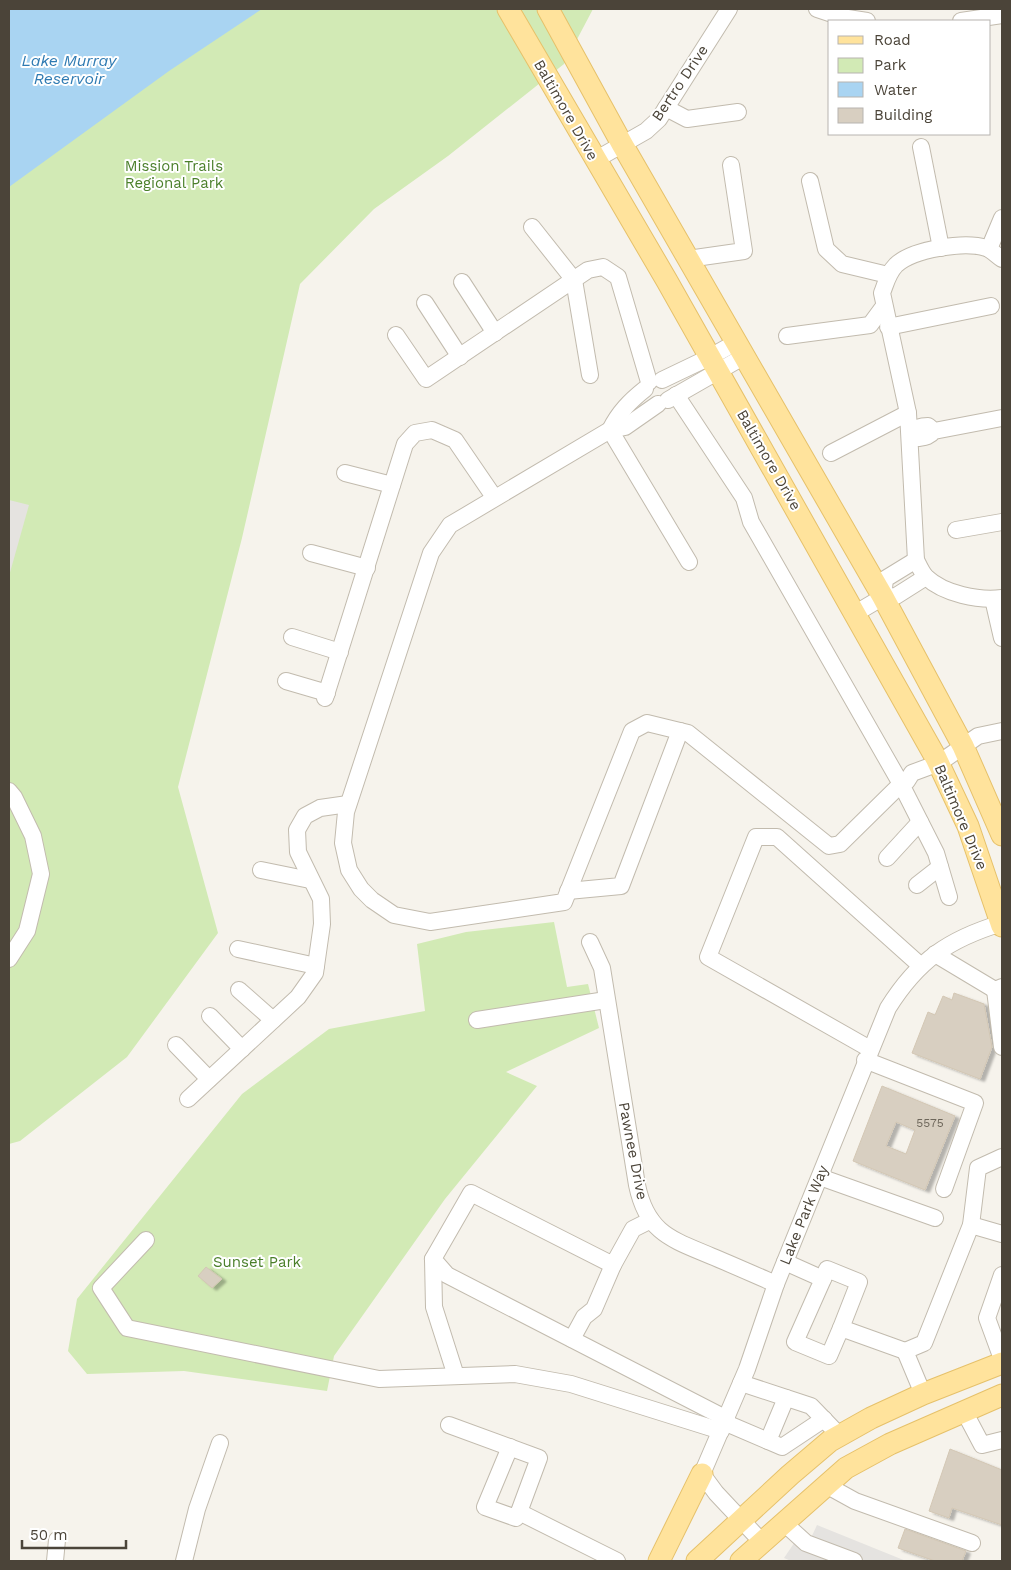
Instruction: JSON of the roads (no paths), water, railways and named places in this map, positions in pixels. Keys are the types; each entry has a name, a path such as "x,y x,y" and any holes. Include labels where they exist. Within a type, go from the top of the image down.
{"main road":[{"name":"Baltimore Drive","path":"508,9 856,613 968,826 1002,924"},
{"name":"Baltimore Drive","path":"548,9 739,350 883,597 963,746 1002,835"},
{"path":"697,1561 790,1474 830,1442 923,1394 1002,1363"},
{"path":"741,1561 846,1468 890,1444 1002,1395"},
{"path":"659,1561 702,1474"}],"street":[{"name":"Bertro Drive","path":"595,160 646,131 659,119 728,9"},
{"path":"817,9 841,18 858,20"},
{"path":"967,20 1002,14"},
{"path":"666,108 687,119 738,112"},
{"path":"921,147 941,248"},
{"path":"688,259 744,251 731,165"},
{"path":"810,181 826,249 842,264 888,275"},
{"path":"989,249 1002,218"},
{"path":"532,227 574,280 590,375"},
{"path":"1002,260 989,249 972,245 941,248 914,255 897,264 888,275 882,293 908,414 916,560 926,577 954,593 998,598 1002,638"},
{"path":"396,334 426,379 588,270 603,266 618,277 652,383"},
{"path":"462,282 495,333"},
{"path":"425,303 460,357"},
{"path":"787,336 870,324 884,306"},
{"path":"888,327 990,306"},
{"path":"739,350 714,364 667,400 625,427 610,430 450,524 431,553 348,804 343,843 349,870 367,894 394,915 430,922 564,902 632,731 648,723 688,733 829,846 840,844 912,773 935,765 978,736 1002,731"},
{"path":"610,430 617,416 631,400 652,383 714,364"},
{"path":"652,383 670,389 667,400"},
{"path":"667,400 744,498 751,522 904,782 940,867 949,897"},
{"path":"831,453 908,414"},
{"path":"910,432 918,438 930,436 934,431 1002,418"},
{"path":"286,681 326,695 405,444 415,433 432,430 455,440 494,497"},
{"path":"610,430 689,562"},
{"path":"345,473 392,485"},
{"path":"956,530 1002,522"},
{"path":"312,554 367,568"},
{"path":"883,597 885,579 916,560"},
{"path":"856,613 883,597 896,596 926,577"},
{"path":"292,637 340,652"},
{"path":"568,891 621,886 680,731"},
{"path":"9,791 14,797 33,836 41,874 27,931 9,959"},
{"path":"188,1099 298,997 315,972 322,924 321,899 310,880 298,852 297,830 305,816 320,808 348,804"},
{"path":"886,858 920,822"},
{"path":"921,966 776,837 756,838 708,957 868,1055 975,1102 944,1189"},
{"path":"917,885 940,867"},
{"path":"261,870 310,880"},
{"name":"Lake Park Way","path":"702,1474 742,1383 759,1340 776,1284 888,1008 903,986 935,954 966,935 1002,924"},
{"name":"Pawnee Drive","path":"590,942 602,968 638,1190 651,1220 661,1232 680,1244 776,1284"},
{"path":"238,949 316,966"},
{"path":"935,954 998,989 1002,1047"},
{"path":"240,990 273,1020"},
{"path":"477,1020 606,1000"},
{"path":"210,1016 242,1049"},
{"path":"176,1044 209,1079"},
{"path":"841,1328 905,1351 924,1343 972,1225 978,1168 1002,1158"},
{"path":"820,1178 935,1218"},
{"path":"456,1376 434,1307 433,1258 471,1193 613,1265"},
{"path":"572,1339 584,1316 594,1309 613,1265 633,1229 651,1220"},
{"path":"972,1225 1002,1234"},
{"path":"146,1240 101,1288 127,1328 379,1379 515,1374 571,1384 725,1424 782,1447 824,1419"},
{"path":"433,1258 448,1275 572,1339 725,1424"},
{"path":"785,1262 823,1278"},
{"path":"827,1270 859,1282 841,1328 829,1356 795,1342 827,1270"},
{"path":"1002,1278 987,1318 1002,1359"},
{"path":"905,1351 923,1394"},
{"path":"742,1383 811,1406 840,1436"},
{"path":"768,1441 786,1398"},
{"path":"964,1411 982,1445 1002,1440"},
{"path":"449,1425 510,1447 539,1458 516,1518 485,1507 510,1447"},
{"path":"184,1561 197,1509 220,1443"},
{"path":"702,1474 716,1493 762,1542"},
{"path":"826,1485 856,1501 972,1543"},
{"path":"519,1512 617,1561"},
{"path":"783,1522 806,1543 854,1561"},
{"path":"56,1561 57,1540"}],"water":[{"name":"Lake Murray Reservoir","path":"9,9 262,9 169,71 9,187"}],"park label":[{"name":"Mission Trails Regional Park","path":"174,174"},
{"name":"Sunset Park","path":"257,1262"}]}
